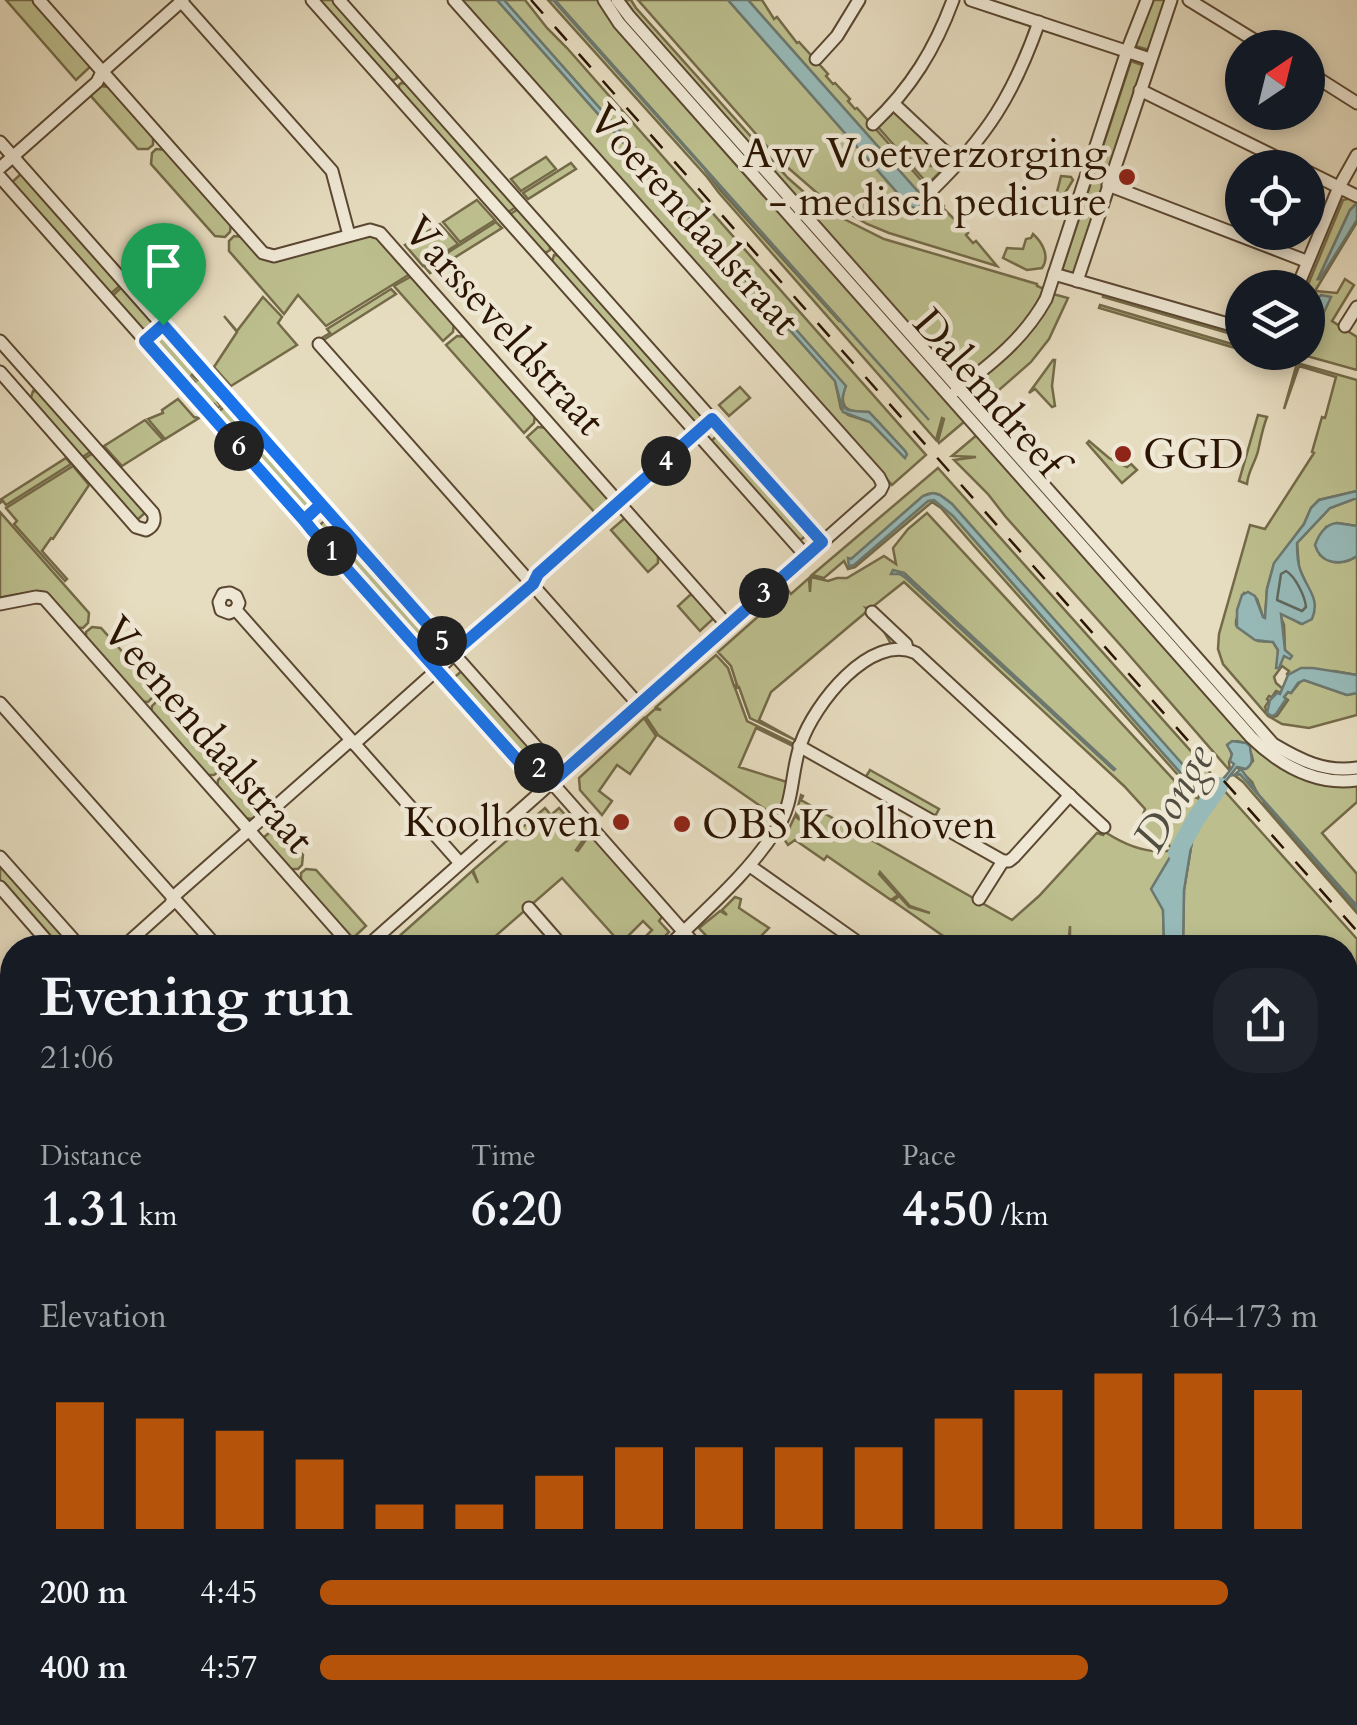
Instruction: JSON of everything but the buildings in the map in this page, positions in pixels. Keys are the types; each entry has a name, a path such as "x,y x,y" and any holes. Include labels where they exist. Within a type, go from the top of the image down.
{"street":[{"name":"Varsseveldstraat","path":"39,0 262,253 274,256 370,230 380,234 728,626"},
{"path":"0,168 182,0 332,172 349,235"},
{"path":"312,0 806,556"},
{"path":"339,0 822,542 381,935"},
{"name":"Voerendaalstraat","path":"454,0 880,478 880,491 822,542"},
{"name":"Dalemdreef","path":"604,0 619,23 973,413 1095,562 1251,737 1296,771 1322,779 1357,780"},
{"name":"Dalemdreef","path":"617,0 955,393"},
{"path":"816,59 837,36 859,0"},
{"path":"873,124 894,104 928,59 953,0"},
{"path":"971,0 1150,59"},
{"path":"955,393 1014,344 1046,299 1147,0"},
{"path":"1077,281 1171,0"},
{"path":"1189,0 1238,30"},
{"path":"932,190 977,143 1002,106 1025,63 1039,22"},
{"path":"391,89 406,75"},
{"path":"1325,83 1357,103"},
{"path":"1140,90 1262,150"},
{"path":"894,104 958,164"},
{"path":"0,142 538,748 539,768"},
{"path":"1303,270 1357,155"},
{"path":"0,177 521,764 539,768 687,935"},
{"path":"1325,181 1357,196"},
{"path":"1108,185 1306,262"},
{"path":"544,261 559,247"},
{"path":"1054,274 1225,323"},
{"path":"1345,326 1357,307"},
{"path":"145,341 163,325"},
{"path":"0,341 152,513 151,526 146,530 136,527 0,372"},
{"path":"319,344 639,704"},
{"path":"20,396 36,382"},
{"path":"136,935 171,904 173,897 533,584 538,574 712,419"},
{"name":"Dalemdreef","path":"984,427 1274,744 1298,760 1323,768 1357,768"},
{"path":"304,520 321,504"},
{"name":"Veenendaalstraat","path":"0,604 44,598 341,935"},
{"path":"236,610 460,864"},
{"path":"872,612 907,649"},
{"path":"679,935 750,866 776,832 790,801 800,746 821,704 862,662 888,648 916,653 1104,827"},
{"path":"0,703 207,935"},
{"path":"800,746 1003,861 1014,857 1070,796"},
{"path":"0,856 70,935"},
{"path":"979,899 1003,861"},
{"path":"750,866 848,935"},
{"path":"0,888 42,935"},
{"path":"529,908 549,935"}],"green space":[{"path":"6,0 33,0 91,66 76,80"},
{"path":"315,0 336,0 397,69 397,78 386,79"},
{"path":"462,0 497,0 835,381 841,409 870,422 903,456 905,451 869,412 846,408 845,386 504,0 525,0 926,455 892,485"},
{"path":"548,0 600,0 965,421 939,443 944,419 936,440","holes":["705,170 840,320 721,191"]},
{"path":"621,0 631,0 788,178 840,217 884,239 1044,289 1020,326 966,377 954,377"},
{"path":"638,0 728,0 909,206 917,208 923,203 921,195 748,0 762,0 774,19 777,17 997,266 889,233 824,199 778,159"},
{"path":"1153,0 1169,0 1149,50 1135,46"},
{"path":"613,6 929,360 926,363 619,17"},
{"path":"1131,61 1145,66 1076,275 1062,270"},
{"path":"401,83 410,84 518,206 505,214 399,94"},
{"path":"100,86 110,87 153,136 153,145 138,149 90,95"},
{"path":"895,110 943,154 934,157 931,166 940,166 946,156 951,161 928,184 911,165 913,162 878,127"},
{"path":"156,149 166,150 231,223 225,237 215,236 151,164"},
{"path":"546,157 556,169 521,191 511,179"},
{"path":"571,163 576,169 528,199 523,193"},
{"path":"23,172 122,284 108,296 10,184"},
{"path":"1061,176 1073,180 1060,215 1052,210 1050,202"},
{"path":"1351,198 1357,203 1322,270 1314,270 1325,250 1343,200"},
{"path":"477,200 495,220 460,242 443,222"},
{"path":"520,208 550,242 547,252 539,252 507,216"},
{"path":"1357,220 1357,222 1325,275"},
{"path":"496,222 502,228 430,273 425,267"},
{"path":"440,224 458,244 423,266 405,245"},
{"path":"368,234 378,237 410,274 326,326 298,295 284,314 229,251 229,241 234,236 243,237 260,256"},
{"path":"1033,234 1044,250 1042,268 1027,270 1003,258 1007,248 1023,249 1026,239"},
{"path":"554,255 563,256 702,413 702,422 691,424 551,266"},
{"path":"412,276 454,323 453,332 443,341 394,286"},
{"path":"1345,279 1354,285 1332,321 1357,337 1357,370 1325,361 1325,292 1337,293"},
{"path":"124,285 152,317 149,329 138,329 110,298"},
{"path":"391,289 396,294 320,339 330,333 327,329"},
{"path":"1104,293 1225,328 1225,332 1103,297"},
{"path":"1053,294 1068,298 1049,339 1031,362 983,404 976,391 978,384 1021,343"},
{"path":"263,297 282,317 278,323 297,345 231,386 214,367 237,332 224,316 237,331"},
{"path":"1100,305 1225,345 1099,308"},
{"path":"168,335 198,369 192,375 198,380 205,377 224,398 218,402 221,406 214,404 209,408 189,386 195,382 190,377 184,381 155,348 156,336"},
{"path":"457,336 466,337 535,414 534,423 524,433 446,345"},
{"path":"1053,360 1052,407 1035,389 1029,393"},
{"path":"1312,370 1357,380 1357,491 1319,500 1311,508 1274,564 1265,618 1257,599 1244,593 1236,621 1258,641 1273,642 1278,661 1285,650 1280,615 1283,613 1299,623 1304,579 1297,543 1330,508 1357,498 1357,526 1337,523 1326,527 1320,555 1338,562 1357,556 1357,675 1334,671 1289,676 1282,666 1274,677 1283,689 1269,696 1265,707 1267,713 1277,716 1288,700 1284,697 1304,680 1347,695 1357,693 1357,715 1309,728 1282,724 1268,716 1223,664 1219,634 1250,525 1265,529 1314,453 1336,377"},
{"path":"740,387 750,398 729,416 719,405"},
{"path":"33,391 41,392 93,450 81,458 30,401"},
{"path":"178,399 199,418 165,439 148,419 163,413"},
{"path":"228,403 312,497 309,510 298,509 215,415"},
{"path":"1258,415 1267,417 1247,484 1239,481"},
{"path":"145,420 163,440 122,466 104,446"},
{"path":"538,427 547,428 608,497 607,506 597,515 527,437"},
{"path":"720,433 809,533 797,543 709,443"},
{"path":"978,434 1278,763 1357,784 1357,802 1322,833 1357,874 1357,906 1263,802 1357,913 1234,775 1240,774 1257,793 1237,767 1244,769 1253,761 1248,747 1238,741 1228,744 1232,755 1230,771 954,460 976,457 952,456"},
{"path":"1089,441 1109,458 1127,467 1131,464 1137,470 1122,483"},
{"path":"95,452 147,511 136,521 82,460"},
{"path":"66,458 71,464 6,505 0,503 0,500"},
{"path":"73,466 89,485 42,551 65,581 14,524 17,521 6,508"},
{"path":"938,468 1214,777 1210,787 1215,789 1207,789 1189,773 942,496 923,496 849,558 854,565 929,500 946,508 1209,804 1221,787 1353,935 1183,935 1184,890 1193,835 1187,830 1152,889 1163,910 1164,935 1070,935 1070,926 1069,935 942,935 893,901 899,896 909,907 930,913 910,906 880,872 898,895 891,900 827,856 824,860 795,840 788,845 784,839 795,816 800,820 796,814 801,795 801,800 1012,920 1097,833 1105,832 1147,850 1173,850 1168,844 1153,844 1145,838 1140,824 1145,809 1124,786 904,582 870,609 866,608 898,643 891,644 882,628 865,613 771,692 759,720 797,741 750,718 739,687 735,688 747,721 796,745 756,728 739,767 787,782 787,796 774,825 765,819 769,812 658,735 646,717 655,709 661,710 656,707 716,655 728,668 734,686 737,685 731,666 718,652 788,590 791,594 809,578 810,592 811,577 828,581 847,578 884,556 896,564 893,548 927,513 1185,792 1205,802 932,502 855,567 848,569 844,561 824,578 812,575","holes":["891,572 904,573 1114,770 906,578"]},
{"path":"0,512 89,613 83,628 74,627 36,591 0,598"},
{"path":"329,517 440,642 426,654 315,529"},
{"path":"626,517 658,553 658,563 648,572 611,530"},
{"path":"695,595 715,617 700,631 678,606"},
{"path":"92,627 101,628 154,687 148,702 139,701 86,641 86,632"},
{"path":"464,669 536,750 533,763 522,762 450,681"},
{"path":"157,701 167,702 220,761 219,771 205,775 151,715"},
{"path":"644,718 656,736 630,774 617,765 599,791 612,801 602,815 580,790 579,778"},
{"path":"870,770 939,809 934,818 865,778"},
{"path":"223,775 232,775 264,811 254,819 243,818 217,789"},
{"path":"565,804 648,897 662,917 659,921 669,932 666,935 647,935 652,930 643,921 629,935 613,935 562,878 497,935 401,935 472,871 478,883 473,870 545,808 551,815 559,808 585,837 576,850 590,834"},
{"path":"277,826 303,855 298,869 288,869 262,839"},
{"path":"0,861 66,935 46,935 0,883"},
{"path":"316,870 366,926 356,935 347,935 301,883 301,873"},
{"path":"735,897 741,899 739,908 769,928 762,935 706,935 699,928 720,911 727,915 722,910"}],"water":[{"path":"497,0 504,0 846,386 843,406 850,411 869,412 905,451 905,458 870,422 843,412 835,381"},
{"path":"553,0 555,0 929,420"},
{"path":"728,0 748,0 921,195 923,203 917,209 909,206"},
{"path":"1357,203 1357,220 1322,270"},
{"path":"1357,491 1357,498 1330,508 1297,543 1299,566 1314,599 1314,612 1312,619 1302,624 1281,614 1285,650 1292,656 1284,656 1276,668 1278,650 1273,642 1255,640 1237,627 1242,595 1248,592 1255,596 1265,618 1274,563 1304,524 1311,508 1319,500"},
{"path":"933,493 952,504 1201,785 1214,790 1230,771 1234,764 1227,745 1232,741 1250,746 1249,766 1237,767 1211,805 953,516 934,500 849,566 848,558 923,496"},
{"path":"1337,523 1357,526 1357,556 1338,562 1322,557 1315,545 1323,530"},
{"path":"893,570 904,573 1115,769 906,578 891,574"},
{"path":"1301,668 1357,675 1357,693 1347,695 1304,680 1288,692 1276,714 1267,713 1270,700 1280,694 1288,675"},
{"path":"1241,769 1357,909 1240,774 1234,775"},
{"path":"1186,830 1193,835 1184,890 1183,935 1164,935 1163,910 1151,889"}],"waterway":[{"name":"Donge","path":"1177,853 1219,786"}],"railway":[{"path":"531,0 1357,931"}],"place":[{"name":"Avv Voetverzorging - medisch pedicure","path":"1127,177"},
{"name":"GGD","path":"1123,454"},
{"name":"Koolhoven","path":"621,822"},
{"name":"OBS Koolhoven","path":"682,824"}],"route":[{"path":"163,325 145,341 190,392 304,520 321,504 453,653 712,419 822,542 552,782 539,768 521,764 312,530 304,520 321,504 163,325"}]}
